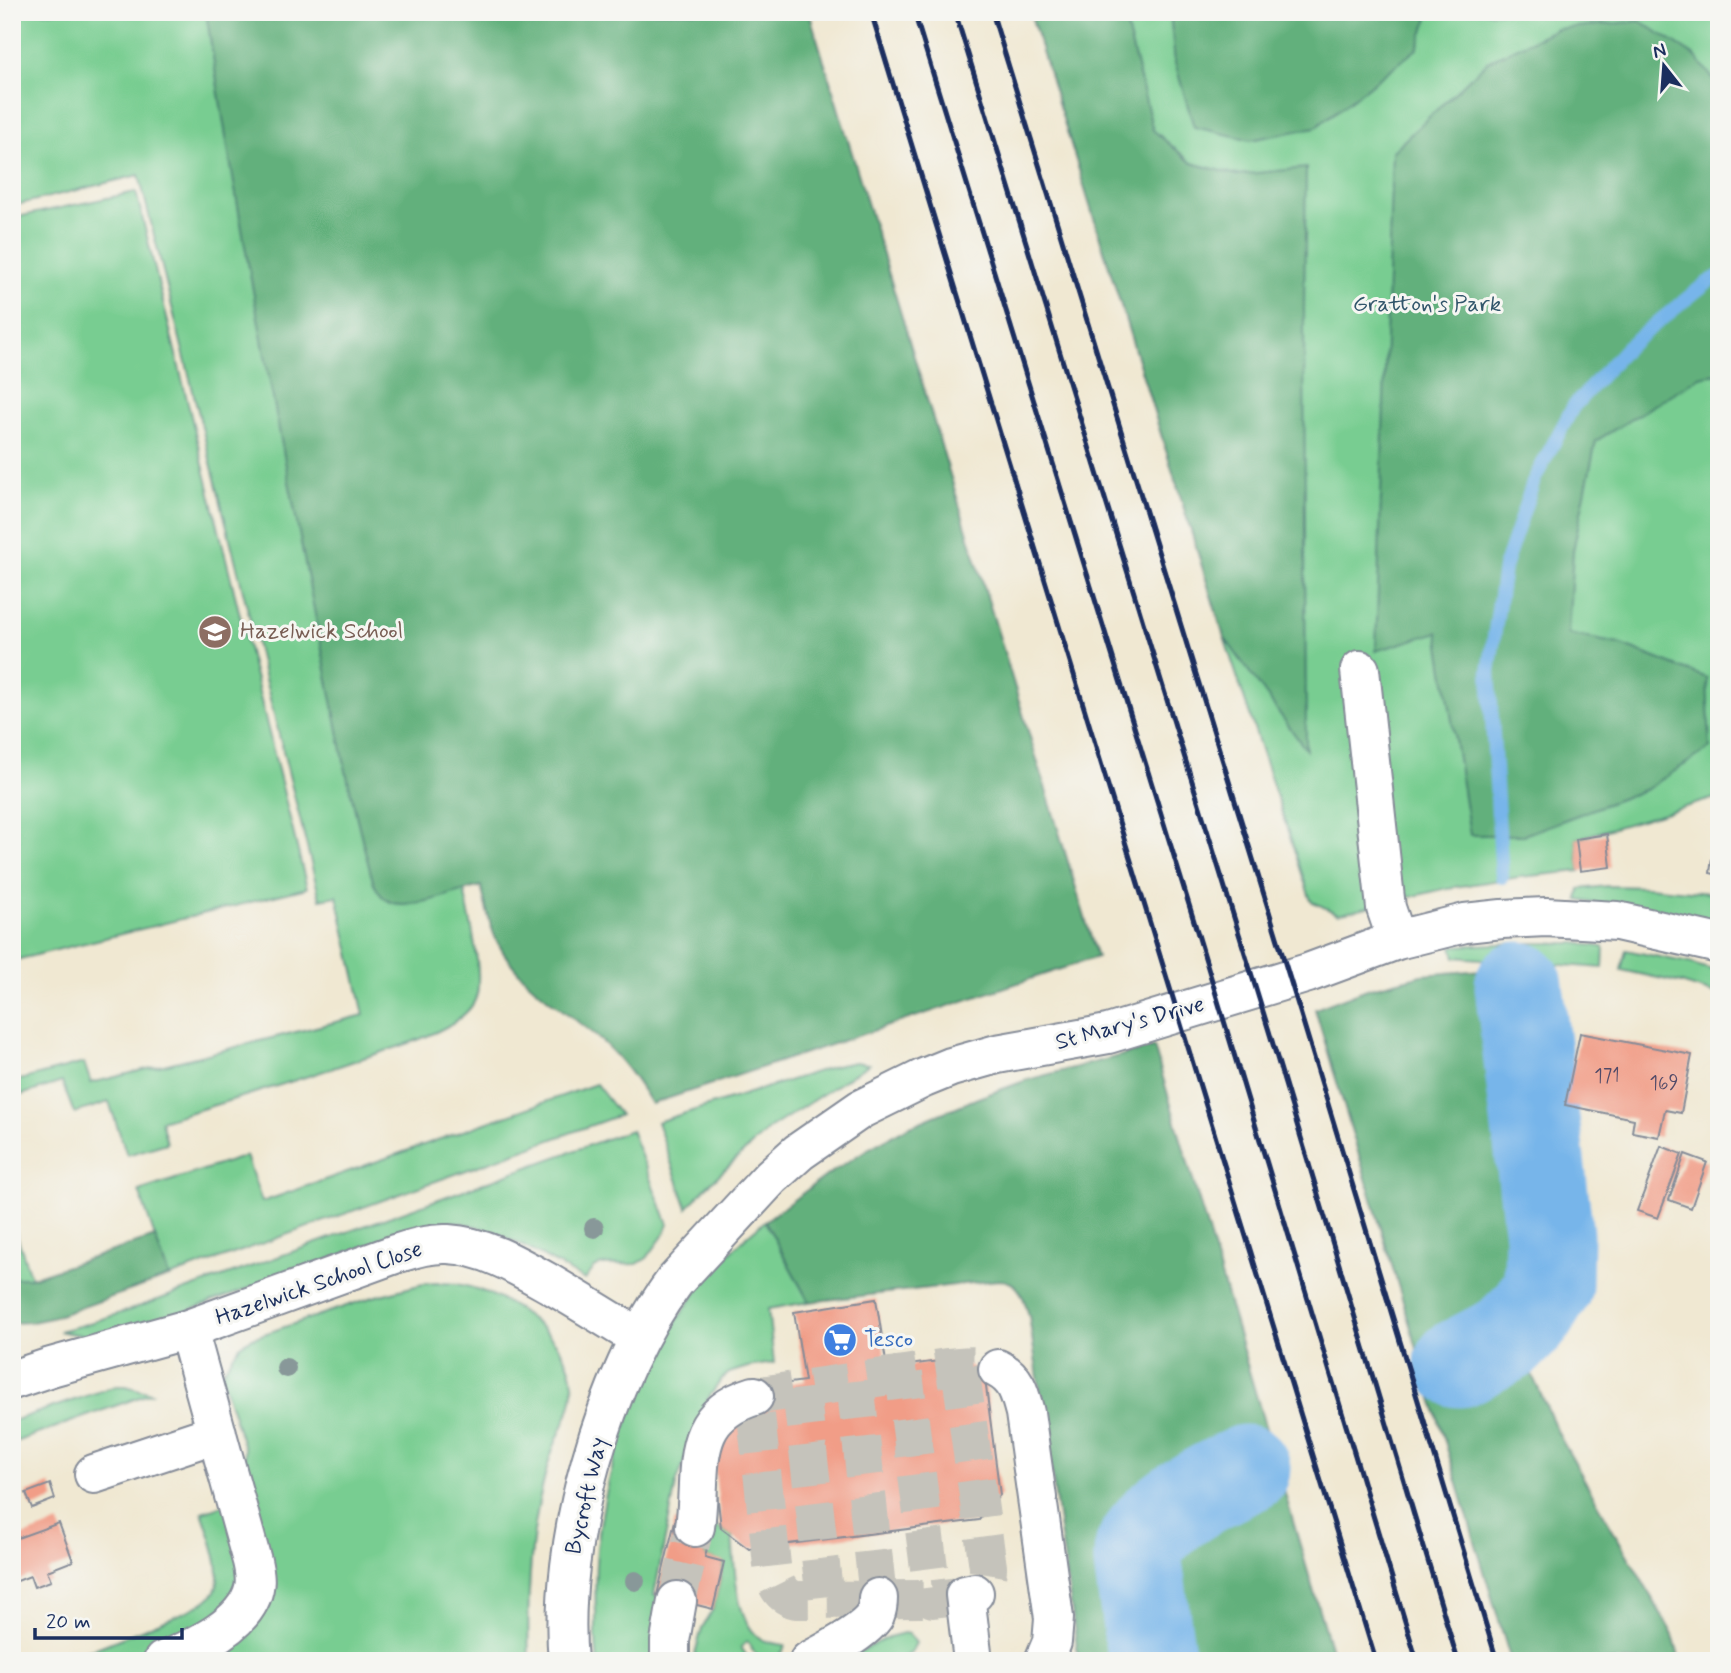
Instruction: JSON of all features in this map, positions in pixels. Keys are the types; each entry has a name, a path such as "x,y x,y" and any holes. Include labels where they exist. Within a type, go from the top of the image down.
{"street":[{"path":"1360,670 1386,908 1397,940"},
{"name":"St Mary's Drive","path":"639,1338 674,1281 771,1177 799,1152 860,1109 924,1077 951,1067 997,1054 1108,1034 1308,973 1397,940 1465,923 1546,917 1616,922 1719,944"},
{"name":"Hazelwick School Close","path":"17,1376 188,1329 395,1254 446,1243 481,1250 529,1272 639,1338"},
{"path":"163,1661 228,1626 240,1613 254,1590 255,1580 188,1329"},
{"name":"Bycroft Way","path":"568,1661 568,1591 575,1534 585,1486 609,1404 639,1338"},
{"path":"998,1369 1007,1374 1017,1387 1027,1426 1053,1609 1052,1642 1044,1661"},
{"path":"695,1527 700,1458 706,1433 722,1412 754,1396"},
{"path":"94,1474 217,1433"},
{"path":"973,1661 965,1595 974,1593"},
{"path":"809,1661 864,1627 875,1615 878,1598"},
{"path":"670,1661 670,1641 677,1601"}],"green space":[{"path":"12,12 242,12 489,885 464,890 475,946 478,990 473,1004 457,1020 400,1046 161,1121 167,1143 127,1155 109,1102 74,1113 62,1082 12,1098 12,1082 84,1063 91,1083 364,1015 337,896 320,899 139,175 12,206"},
{"path":"206,12 809,12 1097,957 651,1104 631,1073 613,1052 533,986 508,959 492,930 481,886 411,904 393,903 382,896 372,877 346,771 254,297"},
{"name":"Gratton's Park","path":"1030,12 1719,12 1719,797 1576,839 1580,871 1448,888 1338,914 1311,901 1224,637"},
{"path":"1030,12 1123,12 1153,130 1192,163 1237,175 1306,168 1306,750 1224,637"},
{"path":"1170,12 1430,12 1417,49 1316,127 1251,140 1194,127 1175,63"},
{"path":"1640,21 1695,56 1719,86 1719,373 1700,377 1596,441 1573,551 1568,634 1619,644 1707,678 1710,748 1647,789 1524,835 1470,835 1438,632 1376,651 1392,152 1488,61 1556,29"},
{"path":"136,192 307,888 12,961 12,218"},
{"path":"1608,886 1719,894 1719,927 1578,900 1580,889"},
{"path":"1575,943 1604,947 1603,968 1455,957 1452,946"},
{"path":"1626,950 1719,972 1719,995 1681,983 1621,970"},
{"path":"1482,970 1534,973 1565,1231 1567,1258 1560,1292 1570,1323 1525,1359 1560,1437 1673,1635 1680,1661 1511,1661 1315,1009 1367,989 1422,975"},
{"path":"1154,1047 1334,1661 1079,1661 1029,1316 1020,1291 1011,1283 998,1280 809,1302 765,1221 826,1176 908,1127 1027,1080"},
{"path":"855,1062 869,1064 769,1129 687,1208 657,1122"},
{"path":"596,1084 620,1115 169,1277 139,1191 246,1156 262,1202"},
{"path":"631,1130 668,1224 665,1233 647,1258 637,1264 600,1265 594,1268 585,1280 501,1235 466,1224 439,1223 407,1231 138,1329 89,1335 59,1331 127,1311"},
{"path":"12,1221 31,1278 12,1278"},
{"path":"765,1221 809,1302 768,1309 774,1363 729,1373 708,1399 676,1484 654,1595 668,1598 658,1661 598,1661 595,1589 597,1549 615,1458 631,1413 650,1368 700,1287 731,1252"},
{"path":"155,1237 169,1277 51,1318 12,1323 12,1278 31,1278"},
{"path":"436,1283 459,1284 479,1290 515,1307 547,1333 569,1365 573,1383 570,1408 549,1461 533,1540 528,1621 529,1661 60,1661 188,1611 215,1591 218,1569 202,1512 248,1497 244,1448 222,1372 241,1344 373,1297"},
{"path":"116,1386 151,1393 12,1443 12,1421"},
{"path":"713,1524 732,1536 735,1577 746,1621 753,1632 763,1640 785,1645 783,1652 773,1661 761,1661 747,1642 741,1647 750,1661 693,1661 702,1628 713,1609 724,1563 705,1557"},
{"path":"909,1634 916,1643 904,1657 877,1661 841,1661 889,1637"}],"building":[{"path":"1607,834 1611,867 1580,871 1576,839"},
{"path":"1713,850 1719,851 1719,875 1710,873"},
{"path":"1580,1033 1692,1055 1681,1113 1665,1110 1659,1137 1632,1132 1634,1119 1565,1105"},
{"path":"1661,1146 1682,1154 1658,1218 1637,1211"},
{"path":"1685,1154 1707,1162 1691,1208 1669,1200"},
{"name":"Tesco","path":"876,1299 887,1368 961,1358 985,1379 1000,1495 979,1520 749,1549 721,1528 710,1427 729,1391 805,1381 794,1312"},
{"path":"50,1484 55,1499 32,1508 26,1493"},
{"path":"675,1521 711,1530 705,1557 724,1562 713,1609 657,1595"},
{"path":"59,1523 73,1561 47,1571 51,1581 34,1587 30,1576 12,1583 12,1540"}],"waterway":[{"path":"1502,877 1489,672 1504,568 1534,480 1573,407 1627,347 1705,284 1719,276"},
{"path":"1459,1363 1507,1338 1530,1315 1548,1285 1549,1235 1519,986"},
{"path":"1152,1661 1138,1565 1139,1549 1146,1536 1170,1512 1202,1491 1246,1469"}],"tunnel":[{"path":"959,1596 933,1599 904,1374 977,1365 998,1369"},
{"path":"960,1367 988,1567 985,1582 974,1593"},
{"path":"904,1374 754,1396 772,1565 778,1587 785,1595 796,1600 933,1599"},
{"path":"855,1381 878,1598"},
{"path":"801,1389 825,1600"},
{"path":"677,1601 695,1527"}],"railway":[{"path":"871,12 1376,1661"},
{"path":"914,12 1190,908 1417,1661"},
{"path":"955,12 1269,1031 1458,1661"},
{"path":"992,12 1497,1661"}],"place":[{"name":"Hazelwick School","path":"215,632"},
{"name":"Tesco","path":"840,1340"}]}
